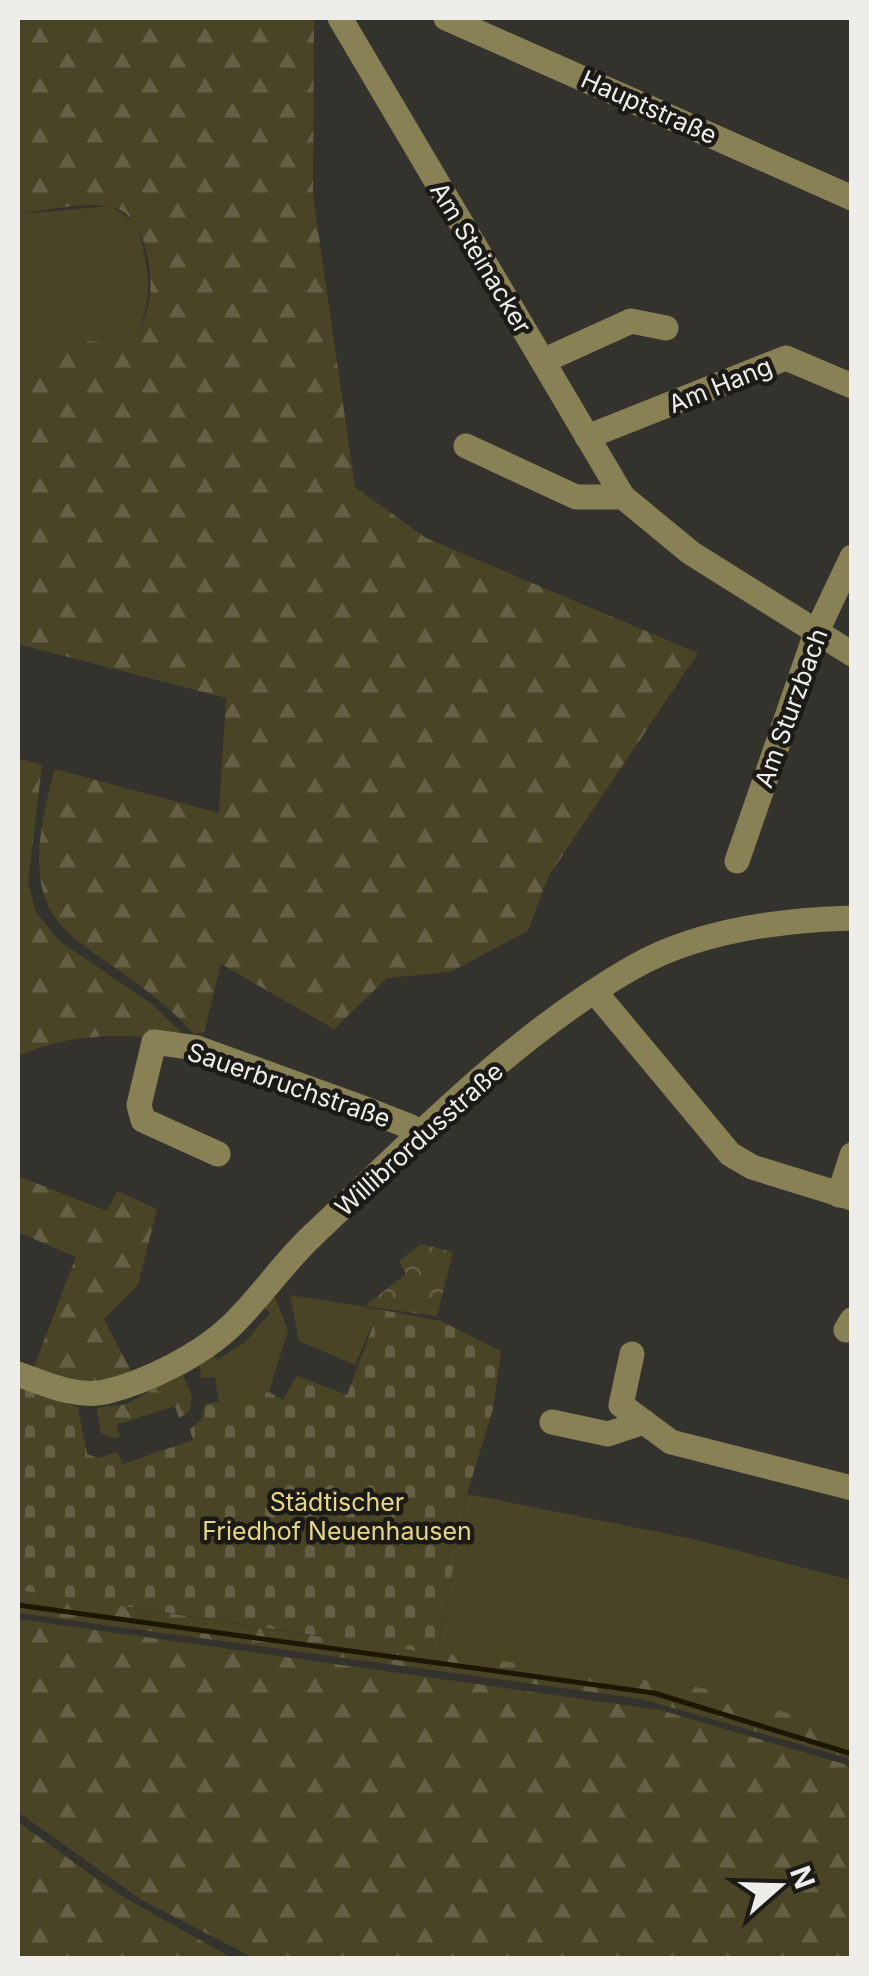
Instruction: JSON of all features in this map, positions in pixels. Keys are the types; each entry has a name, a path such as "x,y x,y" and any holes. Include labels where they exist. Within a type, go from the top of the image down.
{"street":[{"name":"Am Steinacker","path":"340,18 623,498 691,553 852,654"},
{"name":"Hauptstraße","path":"446,18 852,198"},
{"path":"542,361 631,321 666,328"},
{"name":"Am Hang","path":"587,437 786,358 852,386"},
{"path":"466,446 576,498 623,498"},
{"name":"Am Sturzbach","path":"737,861 816,633 852,558"},
{"name":"Willibrordusstraße","path":"18,1374 78,1394 102,1392 138,1380 205,1346 234,1324 287,1260 419,1136 595,992 650,958 702,940 773,925 852,918"},
{"path":"595,992 730,1154 752,1167 845,1196 852,1155"},
{"name":"Sauerbruchstraße","path":"218,1154 143,1120 139,1105 154,1042 197,1048 394,1120 419,1136"},
{"path":"632,1354 621,1405 671,1442 852,1488"},
{"path":"552,1422 608,1434 644,1422"}],"green space":[{"path":"18,18 314,18 313,195 355,487 426,538 698,653 548,877 528,931 450,972 387,978 334,1029 221,964 204,1032 194,1034 157,999 67,931 49,907 40,875 41,830 55,769 219,813 226,698 18,644 18,378 41,376 65,343 83,340 131,346 146,314 150,290 145,247 133,221 124,212 90,205 18,214"},
{"path":"111,206 137,224 147,272 144,314 131,346 83,340 41,376 18,378 18,214"},
{"path":"18,758 42,765 28,883 36,912 58,940 152,1004 189,1040 185,1043 100,1036 59,1042 18,1056"},
{"path":"18,1176 107,1211 117,1191 157,1209 138,1285 104,1319 132,1373 92,1386 32,1372 76,1257 18,1232"},
{"path":"421,1244 453,1252 437,1316 365,1306 406,1274 399,1261"},
{"path":"290,1295 366,1307 376,1316 355,1365 299,1341"},
{"path":"275,1297 288,1330 269,1392 219,1403 215,1377 201,1378 199,1360 210,1350 217,1360 245,1342 270,1313 260,1303"},
{"name":"Städtischer Friedhof Neuenhausen","path":"366,1307 441,1321 501,1351 493,1409 467,1494 437,1654 18,1590 18,1387 78,1407 87,1454 98,1458 117,1452 123,1464 193,1440 190,1429 201,1420 205,1404 269,1392 283,1400 297,1376 347,1395 376,1317"},
{"path":"182,1372 192,1397 189,1412 179,1418 175,1406 116,1425 120,1436 115,1438 101,1433 97,1408 127,1404"},
{"path":"467,1494 693,1539 851,1580 851,1732 703,1688 437,1654"},
{"path":"18,1590 309,1635 703,1688 851,1732 851,1759 642,1699 18,1613"},
{"path":"18,1619 660,1710 851,1766 851,1958 254,1958 140,1899 18,1812"},
{"path":"18,1822 118,1894 232,1958 18,1958"}],"waterway":[{"path":"18,1605 654,1693 852,1754"}]}
